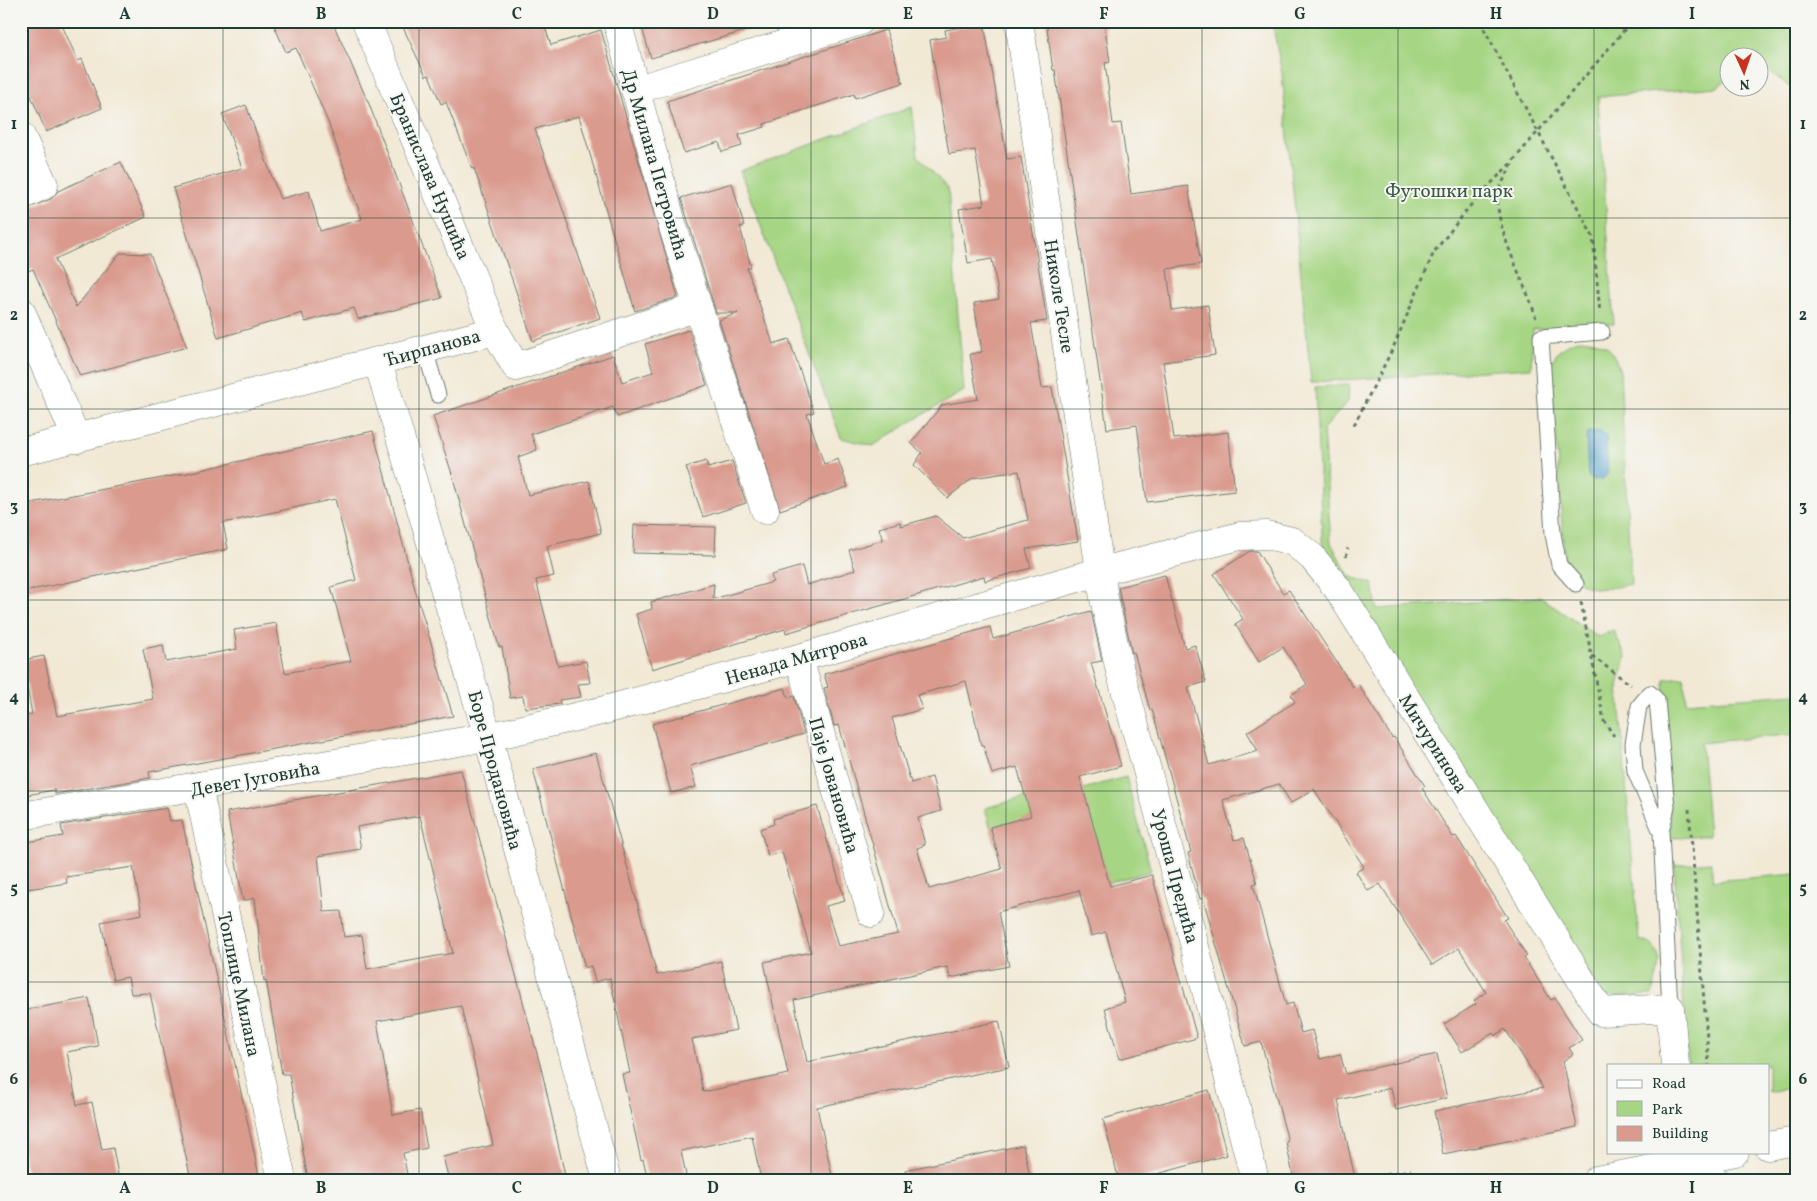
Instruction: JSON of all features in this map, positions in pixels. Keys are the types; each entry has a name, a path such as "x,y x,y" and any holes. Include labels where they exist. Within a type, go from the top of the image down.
{"street":[{"name":"Бранислава Нушића","path":"366,21 495,331"},
{"name":"Др Милана Петровића","path":"616,21 698,306"},
{"path":"635,90 860,21"},
{"name":"Николе Тесле","path":"1019,21 1102,571"},
{"path":"21,136 44,185 21,196"},
{"name":"Ћирпанова","path":"21,452 495,331 516,367 698,306"},
{"path":"698,306 765,510"},
{"path":"21,311 77,438"},
{"name":"Боре Продановића","path":"378,362 488,737 607,1180"},
{"name":"Мичуринова","path":"1102,571 1240,536 1267,536 1292,541 1312,557 1338,589 1601,1012 1670,1008"},
{"name":"Ненада Митрова","path":"488,737 601,711 799,658 1102,571"},
{"name":"Уроша Предића","path":"1102,571 1104,598 1120,671 1189,924 1255,1180"},
{"name":"Паје Јовановића","path":"799,658 871,913"},
{"name":"Девет Југовића","path":"21,816 488,737"},
{"name":"Топлице Милана","path":"198,787 282,1180"},
{"path":"1670,1008 1675,1064"},
{"path":"1770,1146 1796,1141"},
{"path":"1597,1180 1705,1164 1731,1154"}],"lane":[{"path":"1576,584 1558,565 1554,534 1541,338 1602,332"},
{"path":"425,349 438,395"},
{"path":"1662,832 1635,771 1633,744 1639,706 1650,693 1657,700 1667,807 1662,832 1670,1008"}],"path":[{"path":"1480,21 1592,237 1602,332"},
{"path":"1354,425 1392,348 1434,252 1474,201 1539,132 1632,21"},
{"path":"1513,161 1498,193 1501,229 1530,296 1541,338"},
{"path":"1576,584 1604,721 1635,771"},
{"path":"1591,656 1626,683 1650,693"},
{"path":"1692,850 1709,1064"},
{"path":"1355,1180 1411,1170"},
{"path":"1755,1172 1756,1180"}],"green space":[{"name":"Футошки парк","path":"1272,21 1796,21 1796,92 1770,72 1770,48 1720,48 1720,85 1718,87 1598,97 1614,324 1533,329 1531,368 1311,382 1282,74"},
{"path":"912,107 918,156 948,189 964,391 873,446 841,438 740,171"},
{"path":"1580,339 1596,341 1606,346 1614,356 1620,371 1631,584 1611,588 1587,586 1572,576 1565,568 1551,364 1562,348"},
{"path":"1349,385 1348,402 1323,429 1331,543 1349,576 1373,584 1377,609 1540,597 1598,637 1613,630 1626,657 1618,686 1639,940 1649,943 1655,948 1659,961 1652,995 1604,997 1323,556 1315,387"},
{"path":"1684,677 1686,702 1796,694 1796,734 1701,743 1709,836 1670,838 1664,679"},
{"path":"1126,777 1151,871 1013,908 985,808 1048,791 1051,798"},
{"path":"1711,862 1713,881 1796,874 1796,1087 1770,1092 1770,1064 1688,1064 1674,865"}],"water":[{"path":"1601,431 1606,435 1608,474 1603,479 1593,480 1588,476 1586,437 1588,432"}],"building":[{"path":"21,21 60,21 78,61 82,59 102,108 46,132 21,72"},
{"path":"272,21 332,21 369,104 442,298 358,319 354,308 305,322 302,313 218,338 173,188 242,168 222,114 246,105 280,199 309,191 320,231 362,219 328,122 296,48 286,52"},
{"path":"400,21 543,21 551,45 601,30 678,297 635,311 579,116 535,129 600,318 533,341 474,168 472,169 446,102 441,104 429,75 426,76"},
{"path":"640,21 758,21 759,27 651,58"},
{"path":"1046,21 1104,21 1110,62 1105,63 1113,124 1121,123 1131,194 1188,186 1201,264 1167,269 1172,310 1208,305 1215,355 1163,362 1174,439 1228,432 1235,491 1147,502 1137,425 1107,429 1055,70 1053,70"},
{"path":"984,23 1007,159 1021,157 1047,321 1031,323 1042,388 1052,387 1078,541 1026,549 1031,568 985,581 984,576 786,633 785,629 652,669 636,614 652,609 651,602 714,584 713,599 773,582 771,575 802,566 807,585 855,570 849,550 883,540 879,528 900,522 901,526 936,516 963,538 1028,520 1019,471 973,478 947,498 914,465 922,453 911,443 942,405 978,399 970,354 982,352 974,303 999,299 992,259 968,263 959,209 984,205 975,150 949,154 930,40 946,37 945,30"},
{"path":"886,30 903,83 855,98 854,94 764,124 765,127 739,135 742,146 722,152 719,142 684,153 667,101"},
{"path":"121,162 146,217 55,259 76,307 120,253 150,254 187,347 80,376 33,269 21,274 21,211 51,199 58,191"},
{"path":"732,183 744,226 740,227 751,267 747,268 773,344 789,339 814,412 807,414 824,464 838,459 848,487 780,510 719,320 738,313 716,313 681,198"},
{"path":"689,330 707,385 617,417 613,407 531,434 537,450 518,457 528,495 589,481 601,533 547,546 554,576 536,580 558,666 586,661 590,683 578,684 581,697 559,700 560,704 525,708 523,696 510,698 502,647 499,647 452,474 433,416 613,355 622,382 653,372 645,344"},
{"path":"373,431 416,593 453,716 149,772 150,778 55,794 54,790 21,796 21,717 32,714 22,660 44,656 57,716 153,699 143,649 163,645 166,662 237,649 234,630 276,623 285,673 351,661 331,587 356,580 335,499 223,523 228,549 21,592 21,505 183,474"},
{"path":"706,461 708,468 732,461 746,503 703,517 686,467"},
{"path":"634,525 716,527 715,555 633,553"},
{"path":"1250,551 1257,551 1283,593 1289,590 1353,687 1358,684 1392,738 1394,737 1425,786 1422,788 1453,837 1456,836 1508,918 1504,920 1527,956 1524,958 1551,1000 1555,998 1582,1040 1569,1048 1573,1054 1563,1061 1577,1127 1443,1154 1434,1111 1543,1088 1505,1029 1495,1036 1493,1033 1462,1052 1444,1024 1476,1004 1474,1001 1486,992 1459,948 1432,965 1380,884 1368,891 1356,872 1364,867 1314,789 1291,803 1279,784 1223,800 1234,840 1244,838 1257,883 1253,884 1286,1005 1293,1003 1301,1033 1312,1030 1320,1059 1340,1054 1346,1074 1437,1054 1447,1098 1396,1110 1391,1088 1338,1100 1354,1174 1326,1180 1294,1180 1286,1142 1288,1141 1261,1042 1245,1046 1203,898 1200,899 1188,853 1191,852 1152,709 1150,710 1134,652 1132,653 1118,587 1165,575 1185,648 1195,645 1206,682 1188,687 1209,765 1258,751 1247,732 1295,702 1291,695 1307,684 1283,647 1259,662 1235,624 1243,619 1214,574"},
{"path":"1091,611 1102,661 1091,663 1121,766 1080,777 1110,886 1152,875 1197,1038 1119,1059 1105,1008 1125,1002 1106,932 1091,936 1079,890 998,912 1009,966 950,978 947,967 794,1000 807,1062 999,1021 1009,1067 817,1107 833,1180 761,1180 752,1136 681,1151 687,1180 648,1180 643,1159 641,1160 622,1074 630,1073 610,978 595,982 591,966 585,968 533,769 596,753 657,975 721,961 736,1030 692,1039 703,1092 788,1074 764,962 811,952 782,852 768,856 760,829 774,824 773,819 817,806 845,901 826,906 838,946 898,934 839,725 834,726 824,688 828,687 824,674 990,627 993,639","holes":["966,681 981,745 983,745 992,774 1017,767 1031,816 990,827 1002,869 929,889 917,848 925,845 918,818 941,811 932,777 911,783 892,718 922,709 917,695"]},
{"path":"785,688 788,698 794,696 804,734 690,766 696,787 671,793 652,724"},
{"path":"461,770 543,1076 566,1180 449,1180 443,1157 493,1145 461,1006 377,1021 393,1115 420,1110 427,1148 403,1153 408,1180 308,1180 289,1074 282,1074 266,980 264,981 255,898 243,901 227,812","holes":["420,816 453,953 367,969 362,935 344,937 341,911 324,912 318,856 361,849 357,827"]},
{"path":"167,808 170,821 182,820 260,1180 191,1180 150,993 131,994 128,977 113,980 101,922 142,914 133,867 66,877 67,883 21,890 21,843 63,836 61,825"},
{"path":"89,998 98,1046 67,1052 77,1105 92,1102 102,1150 113,1148 119,1180 28,1180 21,1144 21,1011"},
{"path":"1209,1090 1227,1155 1135,1180 1119,1180 1103,1119"},
{"path":"1023,1145 1031,1180 906,1180 905,1170"}]}
